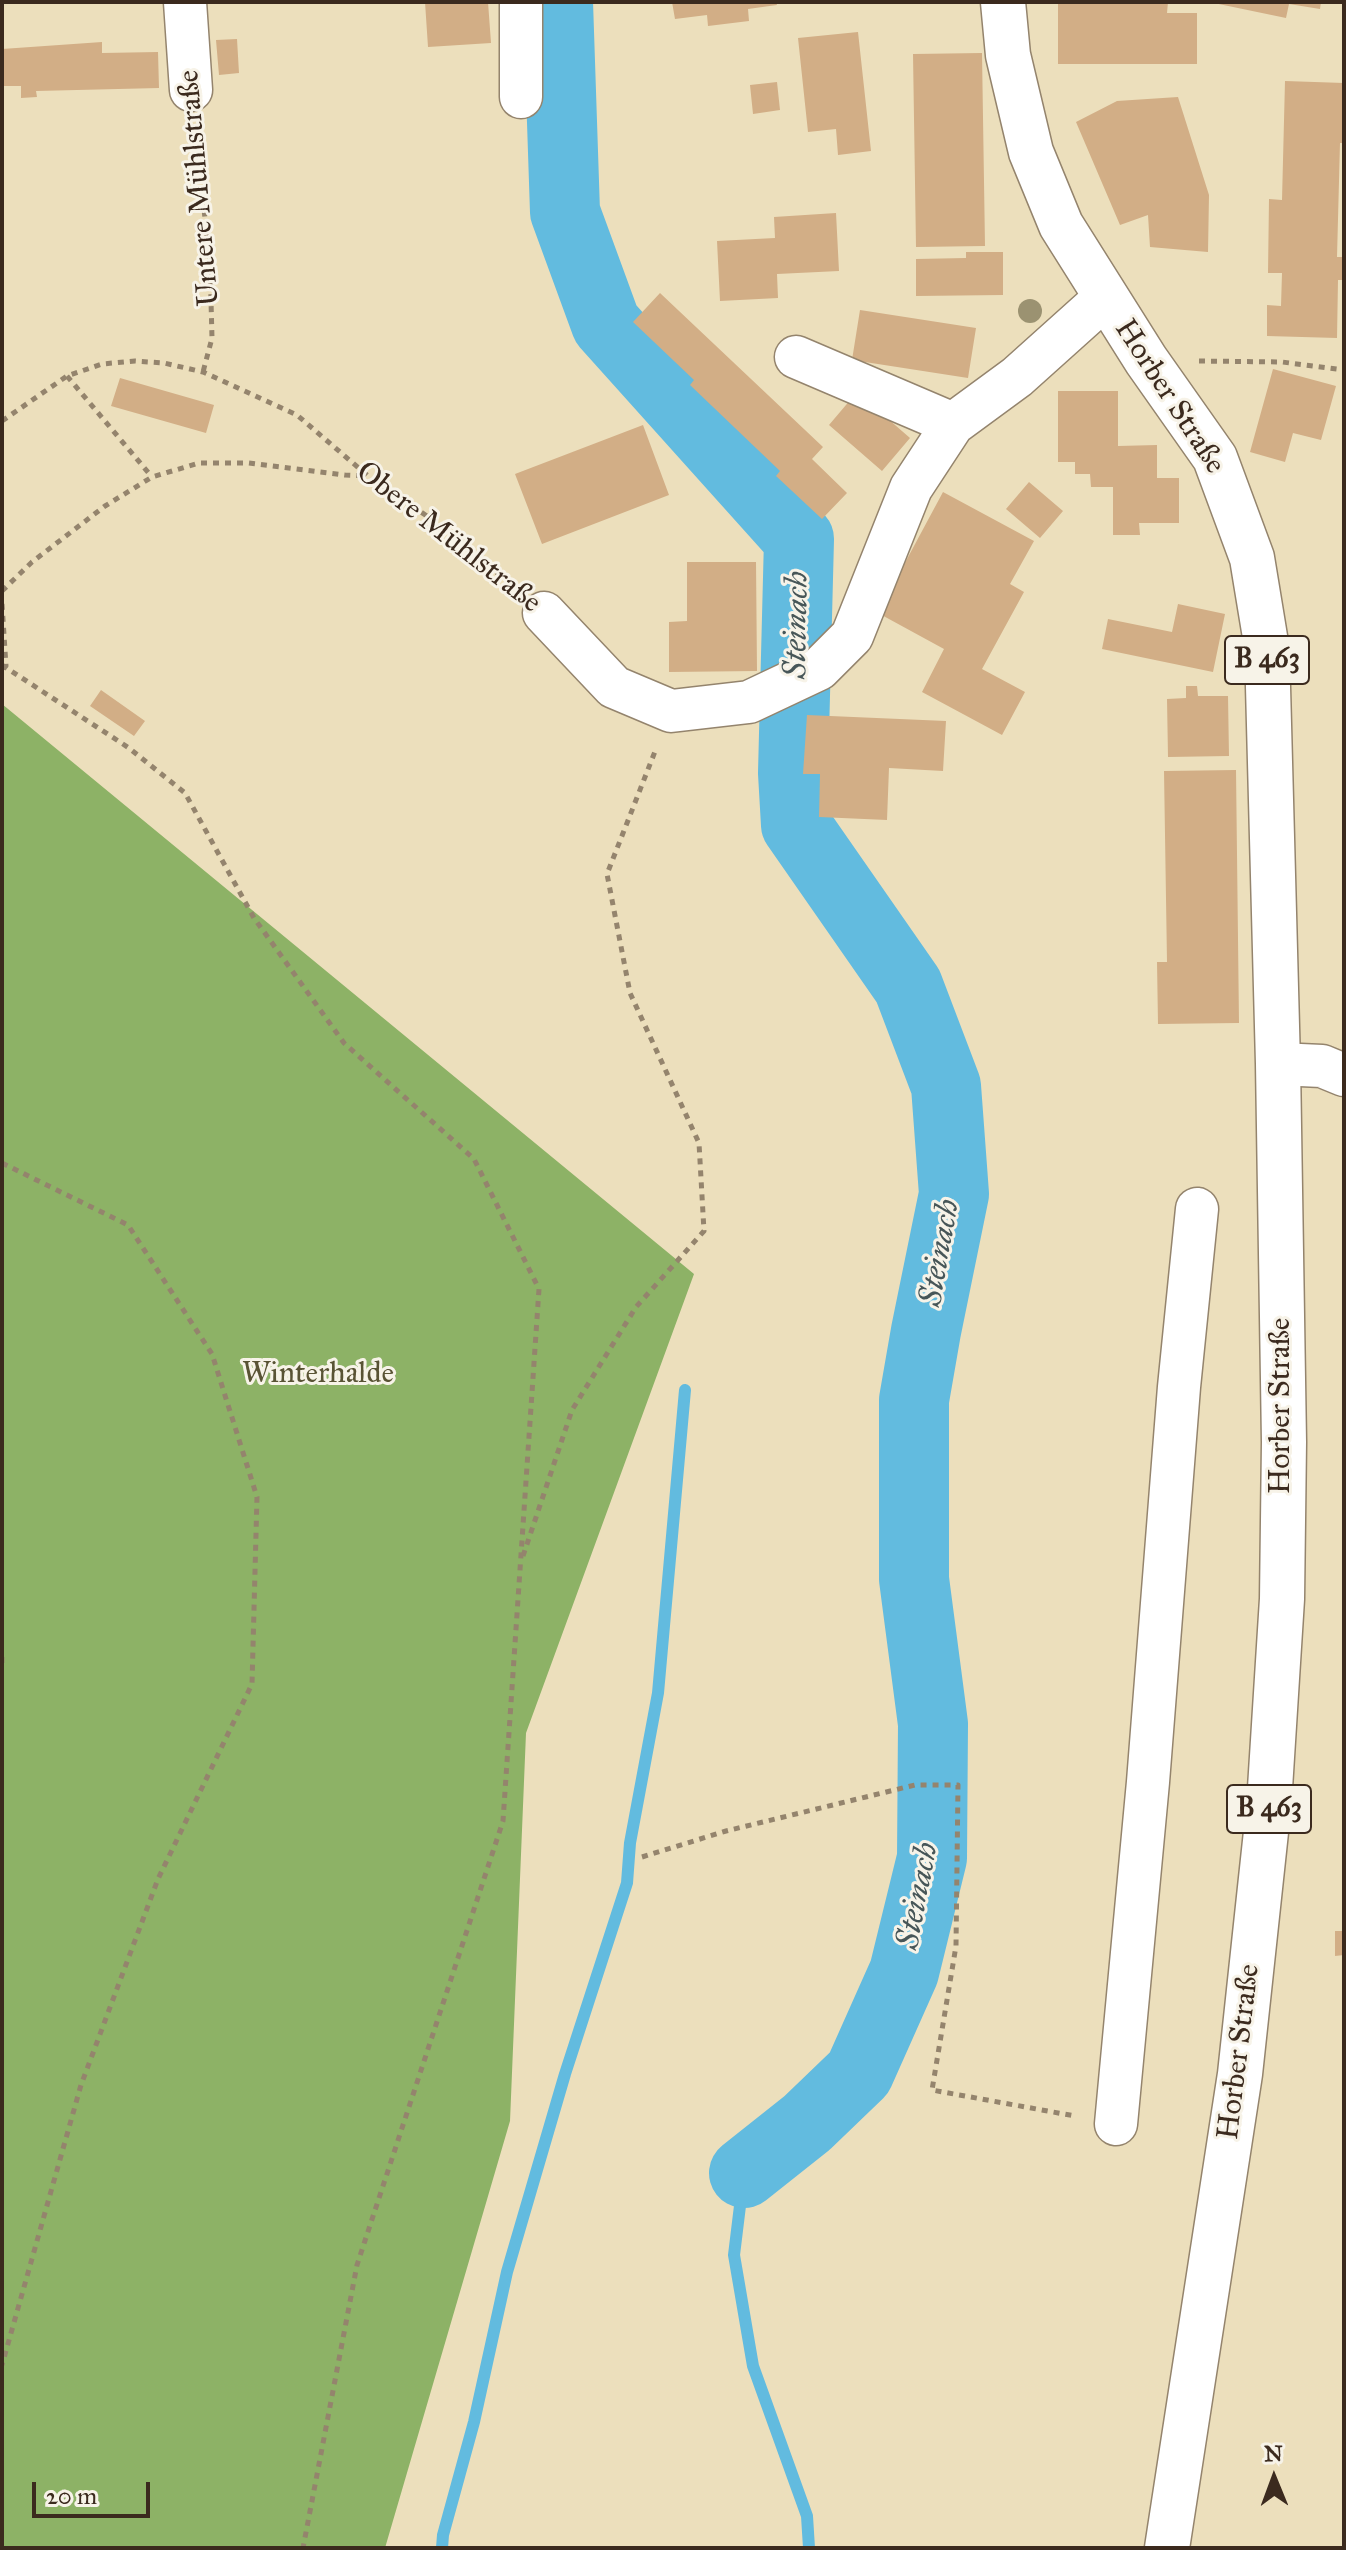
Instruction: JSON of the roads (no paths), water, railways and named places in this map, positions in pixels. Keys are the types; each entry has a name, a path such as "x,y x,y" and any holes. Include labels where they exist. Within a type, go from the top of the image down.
{"main road":[{"name":"B 463","path":"1003,2 1008,55 1031,152 1061,225 1105,298"},
{"name":"Horber Straße","path":"1105,298 1215,458 1252,558 1267,649 1284,1442 1282,1599 1269,1804 1240,2074 1167,2548"}],"street":[{"name":"Untere Mühlstraße","path":"185,2 191,90"},
{"path":"521,2 521,97"},
{"name":"Obere Mühlstraße","path":"544,613 614,687 671,711 749,702 819,669 852,636 911,488 953,424 1017,377 1105,298"},
{"path":"796,357 953,424"},
{"path":"1278,1064 1322,1066 1344,1075"},
{"path":"1116,2124 1197,1209"}],"waterway":[{"name":"Steinach","path":"558,2 565,212 606,324 799,539 793,773 796,825 908,986 946,1086 954,1194 914,1400 914,1579 933,1724 932,1858 904,1972 859,2073 807,2123 744,2173"},
{"path":"442,2548 507,2272 565,2074 627,1883 630,1843 658,1693 685,1390"},
{"name":"Steinach","path":"744,2173 734,2255 753,2366 807,2516 809,2548"}],"park label":[{"name":"Winterhalde","path":"318,1375"}]}
